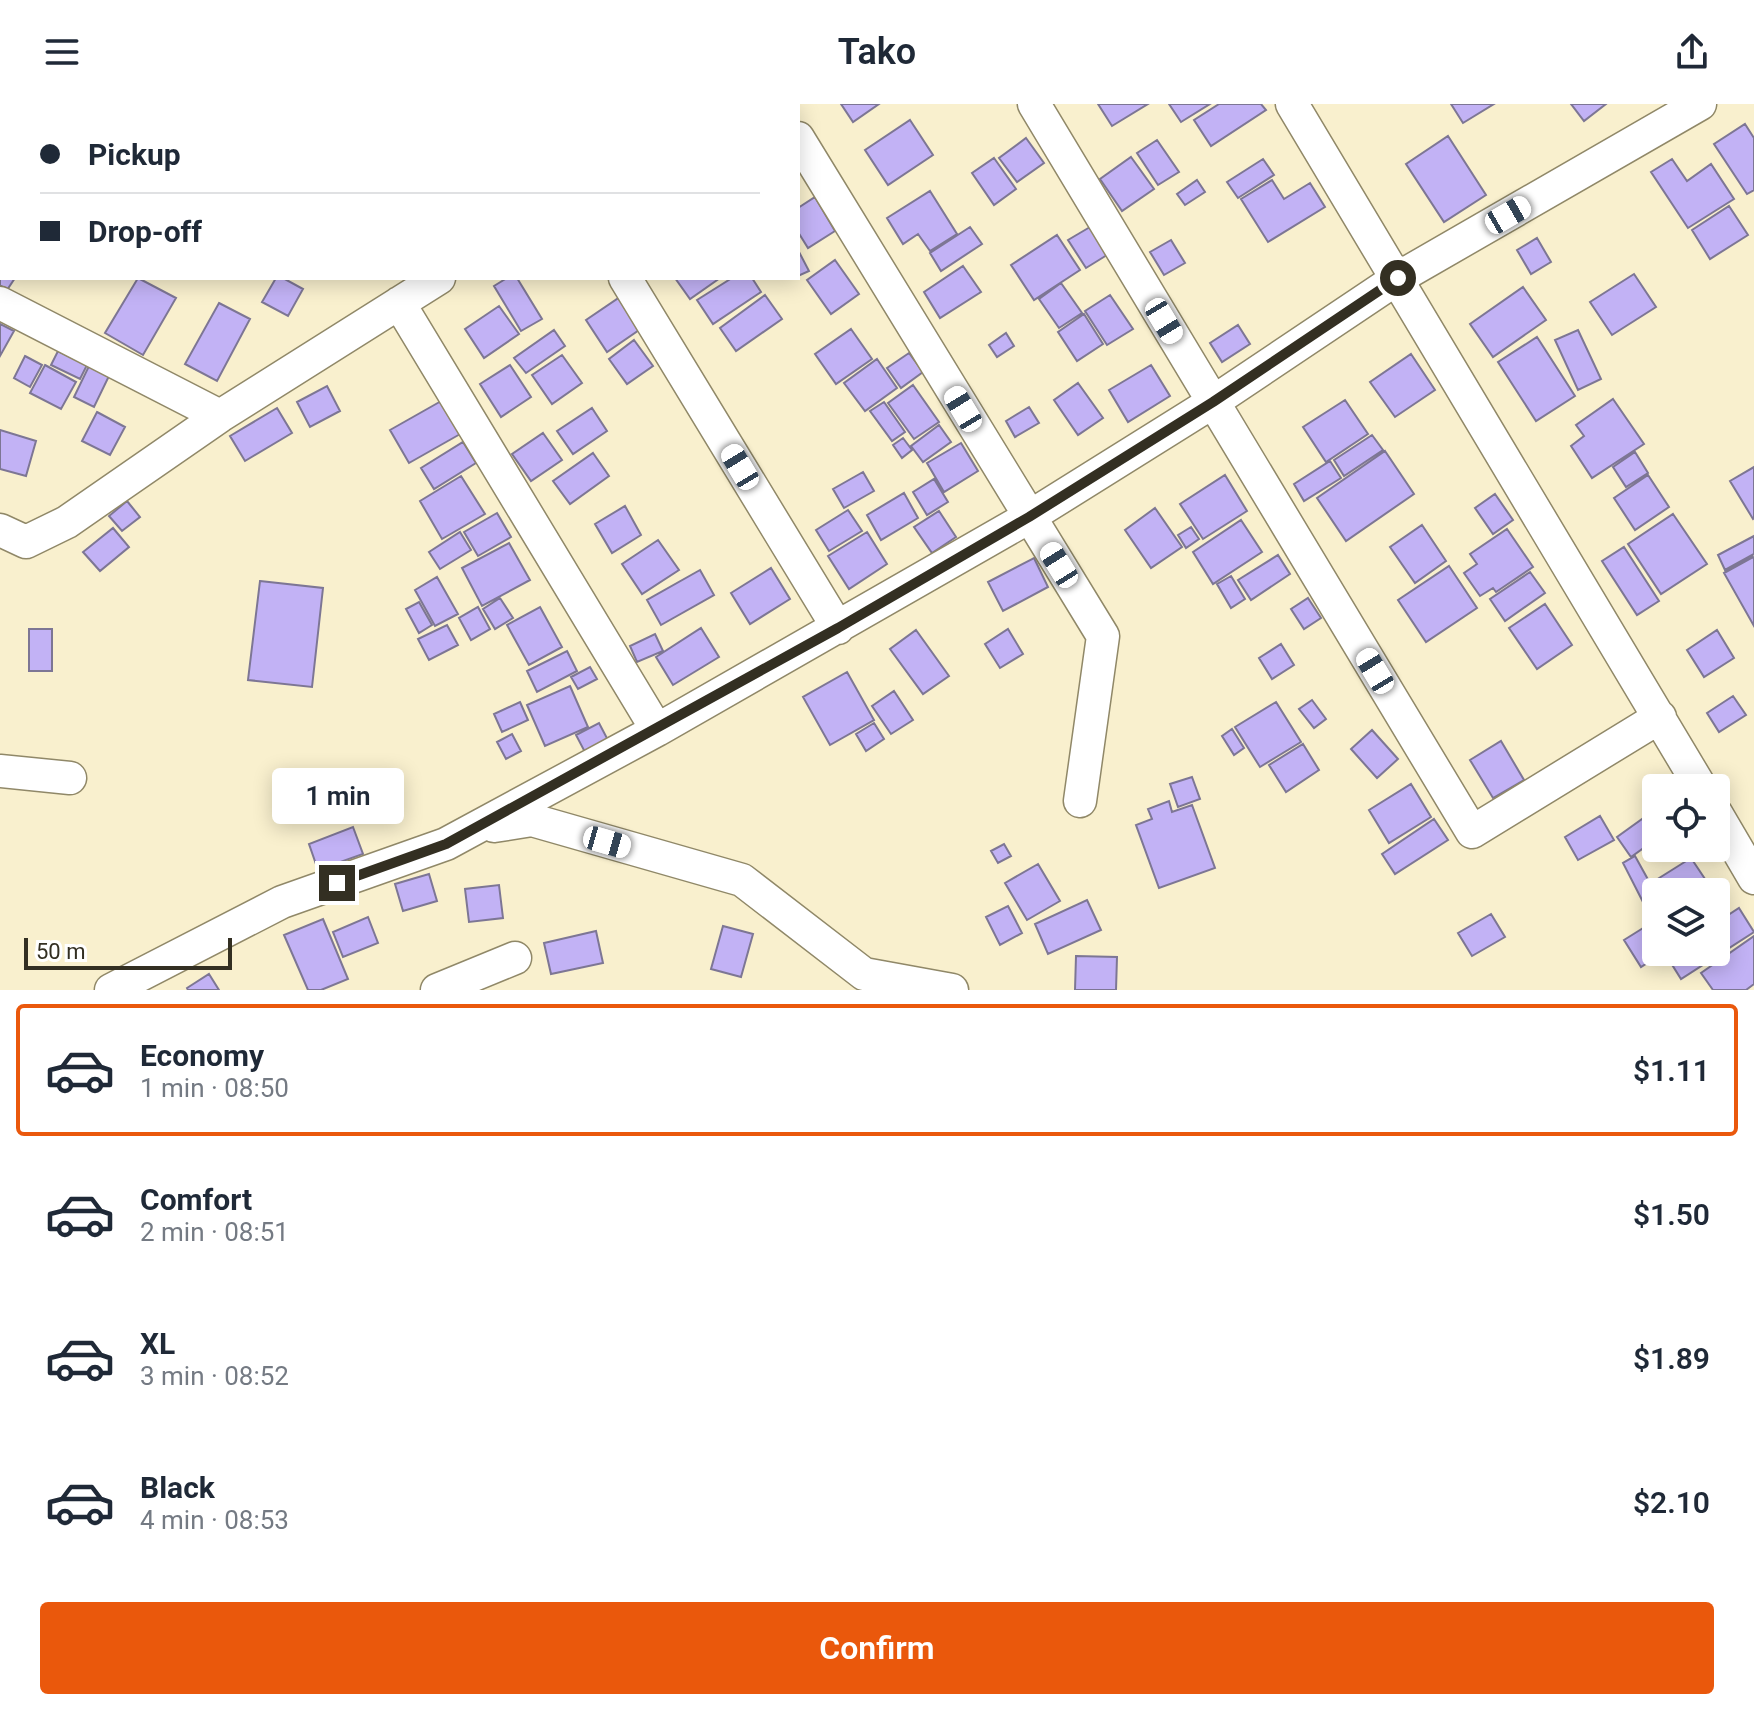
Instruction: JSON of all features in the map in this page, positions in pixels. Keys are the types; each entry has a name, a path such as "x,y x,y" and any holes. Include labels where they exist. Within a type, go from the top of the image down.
{"street":[{"path":"1034,104 1472,832 1660,717"},
{"path":"1292,104 1693,774"},
{"path":"111,990 282,902 446,844 657,730 1029,517 1213,402 1398,278 1700,104"},
{"path":"800,141 1103,636 1080,801"},
{"path":"0,530 26,542 67,522 220,416 434,280"},
{"path":"626,280 838,628"},
{"path":"0,303 220,416"},
{"path":"399,303 657,730"},
{"path":"0,771 70,778"},
{"path":"471,830 532,820 742,880 864,974 952,990"},
{"path":"1730,837 1754,878"},
{"path":"437,990 515,958"}],"building":[{"path":"841,104 879,104 853,122"},
{"path":"1098,104 1148,104 1112,126"},
{"path":"1169,104 1210,104 1181,122"},
{"path":"1219,104 1261,104 1266,110 1211,146 1194,120"},
{"path":"1451,104 1494,104 1463,123"},
{"path":"1571,104 1606,104 1584,121"},
{"path":"910,120 933,155 888,185 865,150"},
{"path":"1745,124 1754,138 1754,190 1747,194 1714,144"},
{"path":"1448,136 1486,195 1444,222 1406,164"},
{"path":"1026,138 1044,163 1017,182 999,158"},
{"path":"1157,140 1179,172 1158,185 1137,153"},
{"path":"1131,157 1154,189 1122,211 1100,179"},
{"path":"994,158 1016,189 994,205 972,173"},
{"path":"1263,159 1274,175 1238,198 1227,182"},
{"path":"1672,159 1687,181 1711,164 1734,199 1688,228 1651,172"},
{"path":"1197,180 1205,192 1185,205 1177,194"},
{"path":"1272,180 1284,199 1310,183 1325,207 1268,242 1241,199"},
{"path":"930,191 957,234 930,251 918,234 903,244 887,218"},
{"path":"815,197 835,231 808,248 800,235 800,207"},
{"path":"1729,206 1748,235 1710,259 1692,230"},
{"path":"970,227 982,244 941,271 930,253"},
{"path":"1090,227 1107,255 1086,268 1068,240"},
{"path":"1057,235 1080,270 1034,300 1011,265"},
{"path":"1537,238 1551,262 1531,274 1517,250"},
{"path":"1171,240 1185,263 1164,275 1150,252"},
{"path":"800,254 809,271 800,275"},
{"path":"835,260 859,294 831,314 807,280"},
{"path":"963,266 981,292 940,318 924,292"},
{"path":"1634,274 1656,307 1612,335 1590,302"},
{"path":"0,280 14,280 7,290 0,285"},
{"path":"137,280 176,298 143,355 105,333"},
{"path":"275,280 287,280 303,289 288,316 262,302"},
{"path":"504,280 518,280 542,319 521,331 494,286"},
{"path":"676,280 717,280 690,299"},
{"path":"729,280 753,280 761,292 713,324 697,300"},
{"path":"1061,283 1082,313 1059,328 1039,299"},
{"path":"1523,287 1546,320 1493,357 1470,324"},
{"path":"765,295 782,319 736,351 720,328"},
{"path":"1110,295 1133,329 1107,345 1085,311"},
{"path":"620,297 642,328 607,352 586,320"},
{"path":"219,303 250,319 217,381 185,364"},
{"path":"499,306 519,334 484,358 465,329"},
{"path":"1084,314 1103,344 1077,361 1058,332"},
{"path":"0,324 14,331 0,356"},
{"path":"1238,325 1250,344 1222,362 1210,343"},
{"path":"851,329 872,359 836,384 815,354"},
{"path":"554,330 565,346 526,373 514,358"},
{"path":"1578,330 1601,379 1578,390 1555,340"},
{"path":"1006,333 1014,346 997,357 989,345"},
{"path":"1537,337 1575,396 1536,421 1498,362"},
{"path":"634,340 653,366 627,384 609,359"},
{"path":"58,351 87,365 80,379 51,365"},
{"path":"909,353 923,372 901,388 887,368"},
{"path":"1411,354 1435,390 1395,417 1370,382"},
{"path":"562,355 582,383 552,404 532,375"},
{"path":"25,356 42,365 30,387 14,378"},
{"path":"877,359 897,388 865,411 844,383"},
{"path":"45,365 76,382 61,409 30,393"},
{"path":"510,365 531,397 501,417 480,384"},
{"path":"1151,365 1170,396 1128,422 1109,390"},
{"path":"89,366 109,376 94,407 74,397"},
{"path":"1078,383 1103,418 1078,435 1054,400"},
{"path":"913,385 939,422 914,439 888,403"},
{"path":"327,386 340,411 310,427 297,402"},
{"path":"1613,399 1644,444 1592,478 1571,446 1584,436 1576,425"},
{"path":"443,400 462,433 409,463 390,430"},
{"path":"1345,400 1368,434 1326,462 1303,427"},
{"path":"884,402 905,432 892,441 870,411"},
{"path":"1029,407 1039,423 1015,437 1006,421"},
{"path":"277,408 292,433 245,461 230,436"},
{"path":"592,408 607,431 573,454 557,431"},
{"path":"97,412 125,427 110,455 82,441"},
{"path":"939,425 951,442 923,462 911,446"},
{"path":"0,430 36,441 26,476 0,469"},
{"path":"543,433 562,460 531,481 512,454"},
{"path":"1372,435 1383,450 1344,476 1334,460"},
{"path":"903,438 912,450 902,458 893,445"},
{"path":"463,442 476,463 434,489 421,468"},
{"path":"961,443 978,471 944,492 927,463"},
{"path":"1385,451 1414,494 1346,541 1317,498"},
{"path":"1635,452 1648,473 1626,487 1613,467"},
{"path":"593,453 609,476 570,504 553,481"},
{"path":"1330,461 1341,478 1304,501 1294,484"},
{"path":"1754,467 1754,518 1753,519 1730,481"},
{"path":"863,472 874,491 844,508 833,489"},
{"path":"1225,475 1247,511 1203,539 1180,504"},
{"path":"1648,475 1669,507 1635,530 1614,498"},
{"path":"461,476 485,514 442,539 420,501"},
{"path":"934,479 948,502 927,515 913,492"},
{"path":"904,493 918,518 881,540 867,515"},
{"path":"1495,494 1513,520 1493,534 1475,508"},
{"path":"127,501 140,517 122,531 109,516"},
{"path":"625,506 641,535 612,553 595,524"},
{"path":"1155,508 1182,547 1151,568 1125,530"},
{"path":"848,510 862,531 829,551 816,530"},
{"path":"939,511 956,537 932,553 914,527"},
{"path":"497,513 511,537 478,556 464,532"},
{"path":"1673,514 1707,564 1661,594 1628,544"},
{"path":"1241,520 1262,552 1213,584 1193,552"},
{"path":"1422,525 1446,561 1415,583 1390,547"},
{"path":"1191,527 1199,539 1186,548 1178,535"},
{"path":"113,528 129,547 100,571 83,552"},
{"path":"1507,529 1533,567 1496,592 1493,588 1480,596 1464,573 1477,564 1470,554"},
{"path":"460,532 471,550 440,569 429,552"},
{"path":"867,532 887,564 849,589 828,556"},
{"path":"1754,536 1754,554 1725,570 1718,555"},
{"path":"658,540 679,570 642,594 622,564"},
{"path":"509,543 530,580 482,606 462,568"},
{"path":"1624,547 1659,601 1637,615 1602,561"},
{"path":"1278,555 1290,574 1251,600 1238,580"},
{"path":"1034,558 1048,587 1003,611 988,582"},
{"path":"1754,558 1754,626 1724,573"},
{"path":"1449,566 1477,608 1426,642 1398,600"},
{"path":"771,568 790,599 750,624 731,593"},
{"path":"700,570 714,595 661,625 647,600"},
{"path":"1530,572 1545,593 1505,621 1490,599"},
{"path":"1231,576 1245,599 1231,608 1217,584"},
{"path":"437,577 458,614 435,626 415,590"},
{"path":"260,581 323,588 312,687 248,680"},
{"path":"500,598 513,618 495,629 483,609"},
{"path":"1308,598 1321,618 1304,629 1291,609"},
{"path":"419,602 432,625 419,633 406,609"},
{"path":"1545,604 1572,645 1537,669 1509,628"},
{"path":"478,607 490,629 471,640 459,618"},
{"path":"540,607 562,647 529,665 507,625"},
{"path":"447,625 458,645 429,660 418,639"},
{"path":"701,628 719,657 673,685 656,657"},
{"path":"29,629 52,629 52,671 29,671"},
{"path":"1008,629 1023,654 1000,668 985,644"},
{"path":"916,630 949,676 923,694 890,649"},
{"path":"1717,630 1734,658 1704,677 1687,650"},
{"path":"655,634 663,651 637,662 630,646"},
{"path":"1281,644 1294,665 1272,679 1259,658"},
{"path":"567,651 577,671 537,692 527,671"},
{"path":"590,667 597,679 578,689 571,677"},
{"path":"847,672 874,720 830,745 803,697"},
{"path":"570,686 588,727 545,746 527,705"},
{"path":"894,691 913,720 891,734 872,706"},
{"path":"1733,696 1746,715 1719,732 1707,713"},
{"path":"1312,700 1326,719 1314,728 1299,709"},
{"path":"520,702 528,720 502,732 494,714"},
{"path":"1276,702 1301,742 1260,767 1235,727"},
{"path":"599,723 610,744 587,756 576,735"},
{"path":"874,723 884,739 866,751 856,734"},
{"path":"1232,729 1244,748 1234,755 1222,736"},
{"path":"1372,730 1398,759 1377,778 1351,749"},
{"path":"512,734 521,751 506,759 497,742"},
{"path":"1501,741 1524,780 1493,798 1470,760"},
{"path":"1303,744 1319,770 1286,792 1269,765"},
{"path":"1192,777 1200,799 1178,807 1170,784"},
{"path":"1411,784 1431,817 1389,843 1369,810"},
{"path":"1169,801 1172,812 1192,805 1215,868 1159,888 1136,825 1152,819 1148,809"},
{"path":"1600,816 1614,840 1578,860 1565,837"},
{"path":"1434,819 1448,840 1395,874 1382,854"},
{"path":"1642,819 1642,849 1631,857 1617,837"},
{"path":"353,827 363,854 318,870 309,844"},
{"path":"1004,844 1011,856 998,863 991,851"},
{"path":"1635,856 1647,878 1642,878 1642,900 1623,863"},
{"path":"1685,862 1694,862 1704,878 1659,878"},
{"path":"1038,864 1060,901 1027,920 1005,883"},
{"path":"429,874 437,901 403,911 395,884"},
{"path":"499,885 503,918 469,922 465,889"},
{"path":"1087,900 1101,930 1048,954 1035,924"},
{"path":"1008,906 1022,933 1000,945 986,917"},
{"path":"1739,908 1754,932 1730,947 1730,914"},
{"path":"1491,914 1505,937 1472,956 1458,933"},
{"path":"368,917 378,943 343,957 333,932"},
{"path":"323,919 348,979 321,990 308,990 284,935"},
{"path":"723,926 753,934 741,977 711,969"},
{"path":"1642,929 1643,966 1641,967 1624,940"},
{"path":"596,931 603,963 551,974 544,943"},
{"path":"1754,936 1754,984 1746,990 1713,990 1701,973 1711,966 1730,966 1730,953"},
{"path":"1076,956 1117,957 1116,990 1075,990"},
{"path":"1673,966 1701,966 1681,979"},
{"path":"209,974 219,990 188,990 187,988"}],"route":[{"path":"337,883 446,844 838,628 1029,517 1213,402 1398,278"}]}
